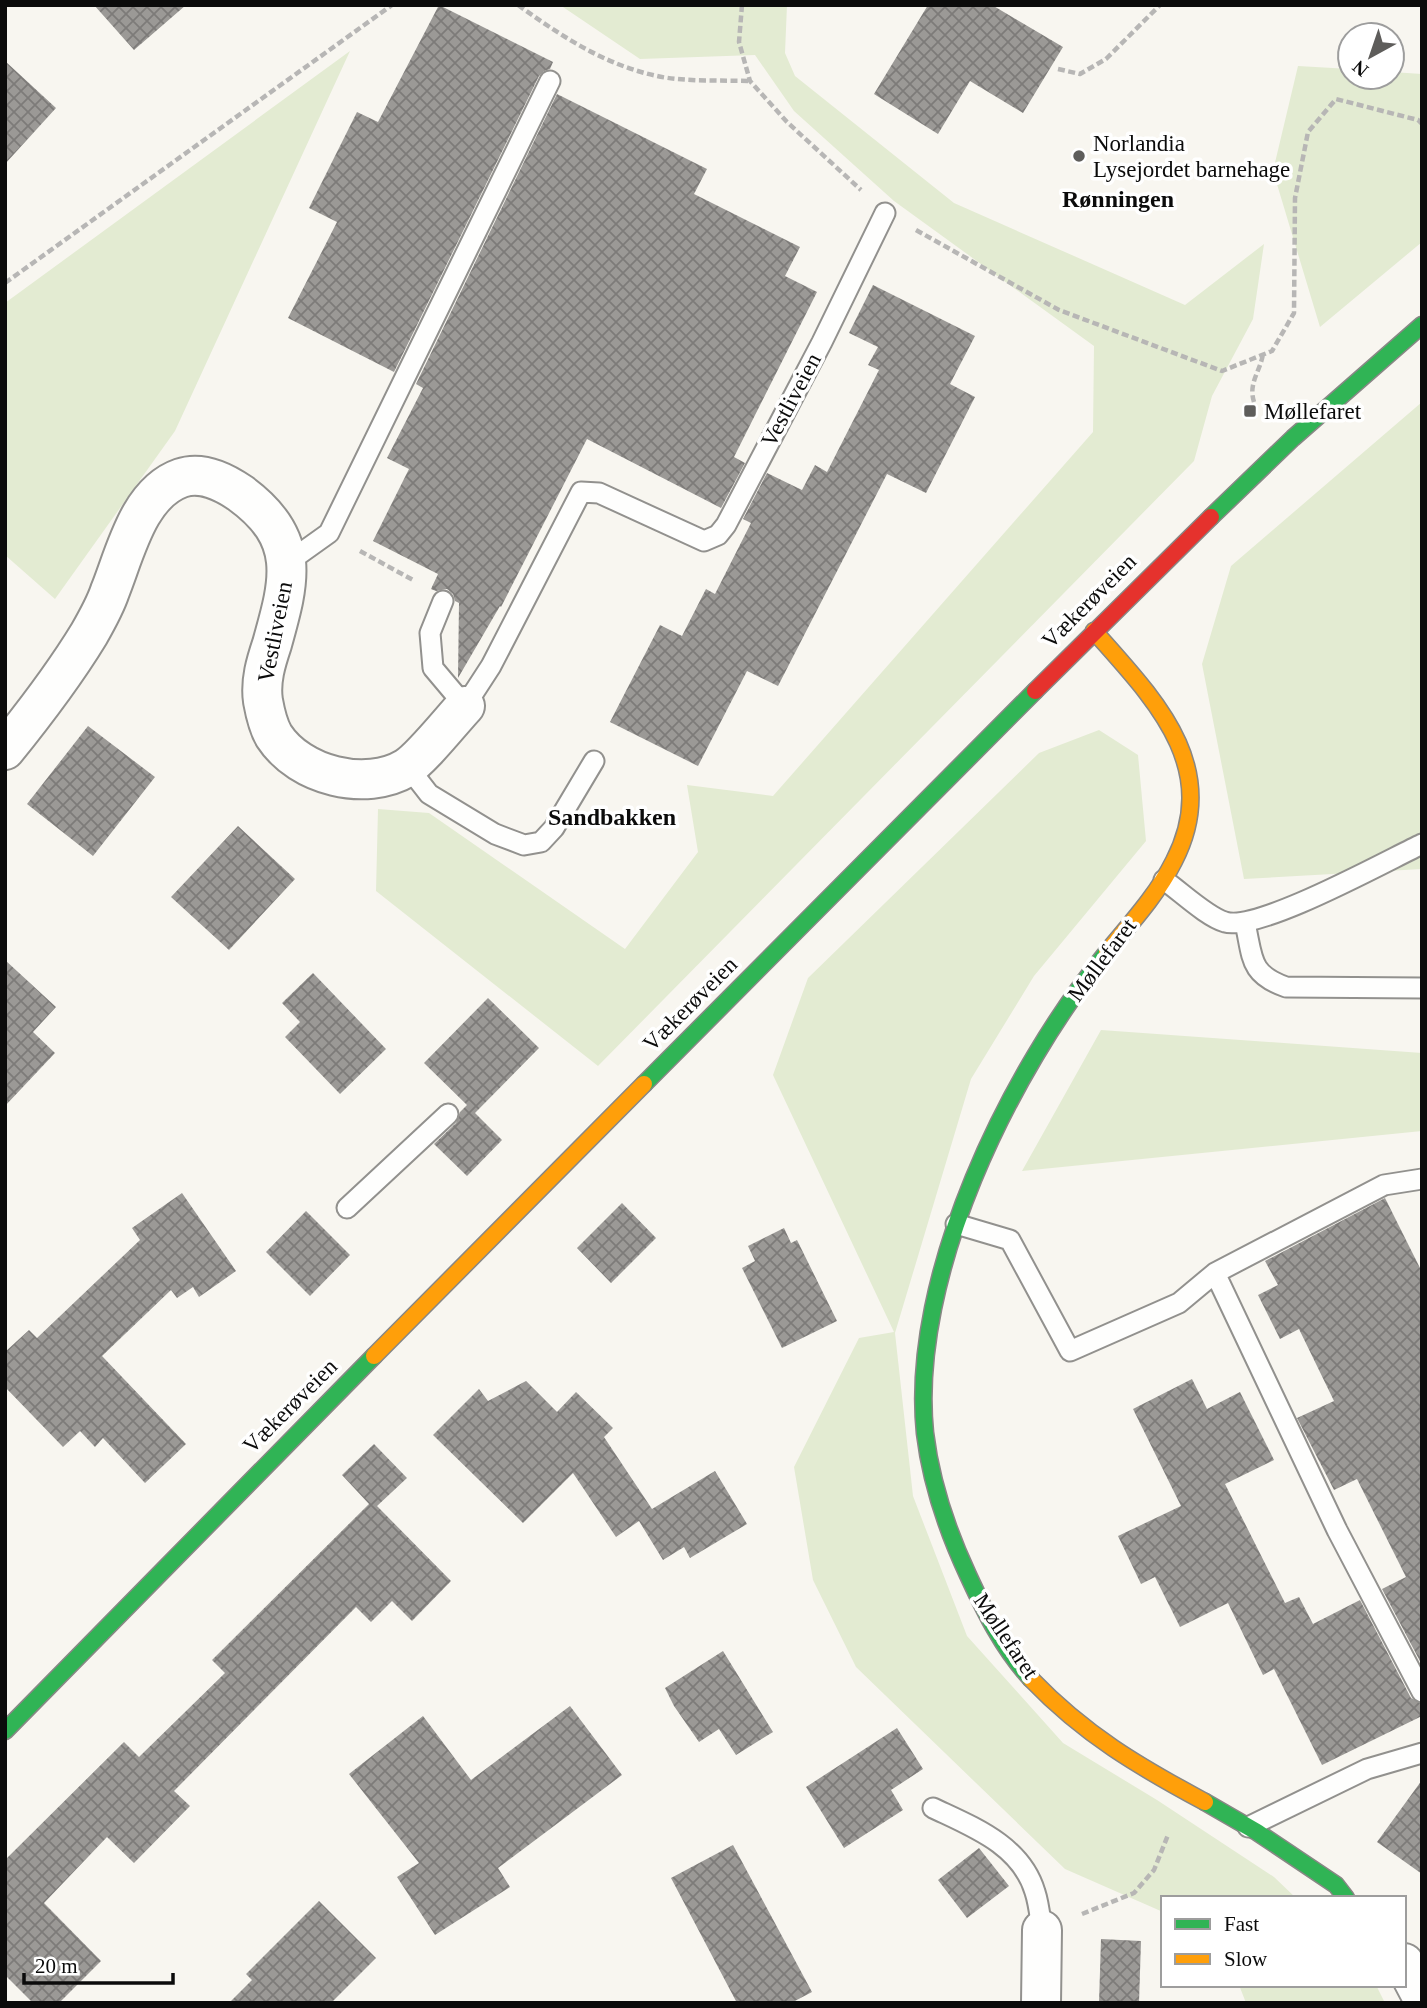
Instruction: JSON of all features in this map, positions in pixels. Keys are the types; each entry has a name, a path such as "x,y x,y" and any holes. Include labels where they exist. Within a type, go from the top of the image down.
{"main road":[{"name":"Vækerøveien","path":"5,1731 1094,631 1293,438 1422,325"},
{"name":"Møllefaret","path":"1094,631 1150,696 1176,736 1189,776 1192,808 1180,849 1164,880 1086,978 1046,1038 1007,1106 956,1224 933,1308 925,1367 925,1429 934,1486 954,1546 987,1617 1026,1673 1071,1719 1127,1759 1248,1827 1336,1885 1344,1896"}],"street":[{"name":"Vestliveien","path":"5,750 78,652 110,594 124,554 143,513 168,484 183,477 216,479 233,488 268,518 281,541 287,563 284,599 262,678 266,717 274,736 289,751 308,765 343,778 364,780 386,777 408,767 465,706"},
{"path":"1041,2003 1042,1930"},
{"path":"1406,1967 1422,1997"}],"lane":[{"path":"287,563 329,533 550,81"},
{"name":"Vestliveien","path":"465,706 491,666 581,492 599,493 704,541 718,535 726,525 816,354 885,213"},
{"path":"443,601 430,633 433,668 465,706"},
{"path":"408,767 429,794 495,834 524,845 541,842 554,828 594,761"},
{"path":"1164,880 1225,922 1245,923 1276,914 1422,844"},
{"path":"1245,923 1255,967 1267,980 1286,987 1422,988"},
{"path":"346,1208 448,1114"},
{"path":"956,1224 1010,1240 1070,1350 1180,1303 1215,1273 1384,1185 1422,1179"},
{"path":"1215,1273 1337,1530 1422,1692"},
{"path":"1248,1827 1367,1769 1422,1753"},
{"path":"933,1808 1006,1847 1023,1866 1035,1890 1042,1930"}],"path":[{"path":"5,283 392,5"},
{"path":"518,5 565,39 617,65 660,77 750,81"},
{"path":"742,5 739,42 750,81 787,122 885,213 1059,310 1222,370 1272,351 1294,313 1295,198 1308,132 1336,99 1418,120 1422,124"},
{"path":"1058,69 1080,74 1106,59 1160,5"},
{"path":"1254,401 1251,391 1253,379 1261,368 1263,354"},
{"path":"329,533 429,589 443,601"},
{"path":"1042,1930 1134,1892 1154,1870 1186,1791"}],"green space":[{"path":"560,5 787,5 785,53 795,76 954,203 1185,305 1264,244 1253,319 1212,396 1194,461 598,1066 376,891 378,809 429,813 625,949 698,852 687,785 773,796 1093,432 1094,346 894,201 794,111 755,55 640,59"},
{"path":"350,51 175,431 55,599 5,555 5,303"},
{"path":"1298,66 1336,68 1336,91 1406,91 1406,73 1422,74 1422,242 1320,327 1273,171"},
{"path":"1422,402 1422,869 1244,879 1202,664 1231,566"},
{"path":"1099,730 1138,755 1146,841 1034,976 971,1079 895,1333 913,1496 967,1636 1063,1743 1157,1800 1274,1877 1294,1896 1161,1896 1161,1911 1065,1869 856,1667 813,1580 794,1467 859,1338 894,1332 773,1075 808,978 1039,753"},
{"path":"1101,1030 1422,1053 1422,1131 1022,1171"},
{"path":"1240,1987 1377,1987 1385,2003 1246,2003"}],"building":[{"path":"94,5 186,5 134,50"},
{"path":"439,5 553,62 550,69 539,76 394,372 288,318 337,222 309,208 357,112 378,122"},
{"path":"928,5 992,5 1063,47 1023,113 970,81 938,134 874,94"},
{"path":"5,61 56,108 5,164"},
{"path":"557,94 707,169 694,194 800,247 785,276 817,292 734,457 745,463 721,508 587,439 501,607 458,678 459,603 447,589 431,589 438,574 373,541 409,469 387,458 423,388 416,384"},
{"path":"873,285 975,336 950,384 975,397 926,493 887,474 778,686 747,671 698,766 610,722 660,625 682,636 706,589 715,594 751,523 743,519 767,473 802,490 815,465 827,472 879,370 868,365 878,347 849,333"},
{"path":"88,726 155,777 93,856 27,804"},
{"path":"238,826 295,879 229,950 171,897"},
{"path":"5,960 56,1007 33,1032 55,1053 5,1106"},
{"path":"313,973 386,1049 340,1094 285,1037 300,1022 282,1003"},
{"path":"488,998 539,1048 475,1113 502,1140 467,1176 434,1144 456,1123 460,1112 467,1105 424,1063"},
{"path":"182,1193 236,1271 199,1297 193,1287 177,1298 171,1290 102,1356 186,1444 145,1483 103,1438 95,1447 80,1431 63,1447 5,1387 5,1352 29,1330 37,1338 140,1240 132,1228"},
{"path":"1385,1198 1422,1272 1422,1665 1382,1589 1406,1577 1357,1479 1334,1490 1297,1418 1334,1401 1299,1329 1280,1339 1258,1295 1278,1285 1265,1261"},
{"path":"622,1203 656,1238 611,1283 577,1248"},
{"path":"306,1211 350,1255 310,1296 266,1252"},
{"path":"784,1228 791,1243 797,1240 837,1321 782,1348 742,1268 755,1261 748,1246"},
{"path":"1192,1379 1207,1409 1240,1392 1274,1460 1225,1484 1285,1603 1299,1597 1313,1624 1360,1600 1411,1698 1422,1704 1422,1716 1322,1765 1274,1669 1263,1675 1228,1603 1180,1627 1155,1577 1141,1584 1118,1536 1181,1506 1133,1409"},
{"path":"526,1381 557,1412 576,1392 613,1428 604,1437 652,1509 715,1471 747,1524 690,1558 684,1547 663,1560 639,1521 616,1537 573,1473 523,1523 433,1435 479,1389 488,1401"},
{"path":"374,1444 407,1478 377,1506 451,1581 412,1621 392,1601 371,1622 356,1607 174,1791 190,1806 134,1863 107,1837 44,1903 101,1961 59,2003 33,2003 5,1975 5,1860 124,1742 139,1757 225,1673 212,1660 369,1504 342,1475"},
{"path":"723,1651 773,1732 736,1755 719,1729 699,1742 665,1688"},
{"path":"570,1706 622,1775 498,1868 510,1887 435,1935 397,1877 419,1863 349,1774 423,1716 471,1780"},
{"path":"897,1728 923,1769 891,1790 903,1810 844,1848 806,1787"},
{"path":"1422,1780 1422,1874 1377,1842"},
{"path":"733,1845 812,1992 791,2003 737,2003 671,1878"},
{"path":"979,1848 1009,1886 967,1918 938,1880"},
{"path":"319,1901 376,1958 331,2003 229,2003 252,1980 246,1974"},
{"path":"1101,1939 1141,1941 1139,2003 1099,2003"}],"traffic: fast":[{"path":"1211,517 1293,438 1422,325"},
{"path":"644,1084 1035,691"},
{"path":"1031,1679 1003,1643 988,1616 960,1558 947,1523 936,1488 925,1433 924,1372 933,1308 950,1243 974,1178 1035,1055 1107,952"},
{"path":"5,1731 374,1356"},
{"path":"1205,1802 1257,1832 1336,1885 1344,1896"}],"traffic: slow":[{"path":"1094,631 1138,682 1174,735 1186,764 1190,794 1187,827 1174,861 1152,897 1107,952"},
{"path":"374,1356 644,1084"},
{"path":"1031,1679 1072,1717 1113,1748 1205,1802"}],"traffic: jam":[{"path":"1035,691 1211,517"}],"place":[{"name":"Norlandia Lysejordet barnehage","path":"1079,156"},
{"name":"Møllefaret","path":"1250,411"}],"district":[{"name":"Rønningen","path":"1118,199"},
{"name":"Sandbakken","path":"612,817"}]}
